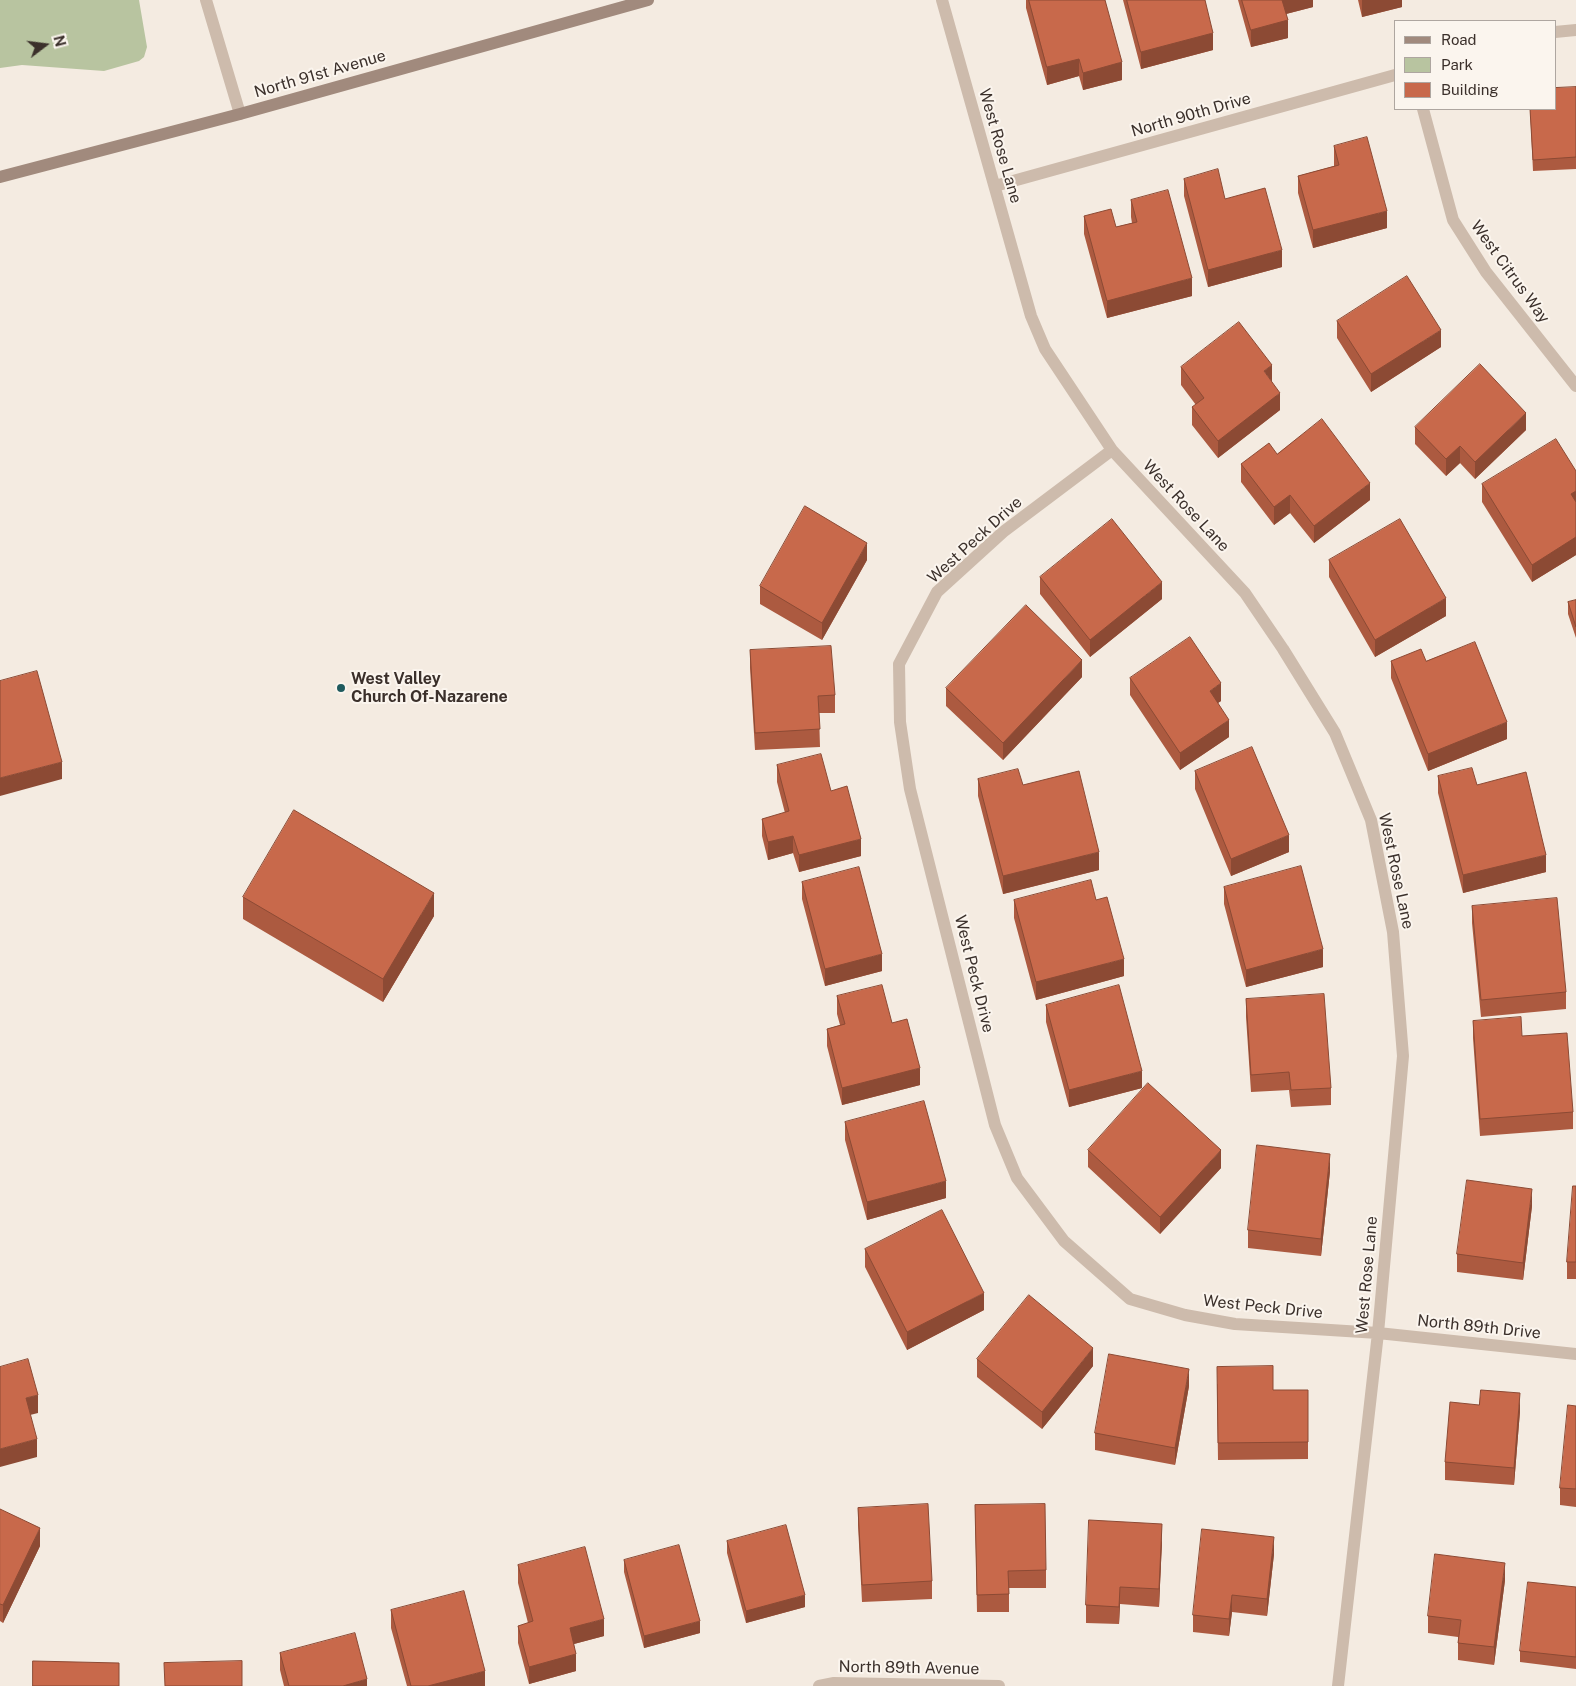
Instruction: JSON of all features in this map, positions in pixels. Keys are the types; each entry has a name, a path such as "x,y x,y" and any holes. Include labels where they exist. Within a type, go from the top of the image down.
{"main road":[{"name":"North 91st Avenue","path":"0,177 240,114 648,0"}],"street":[{"path":"206,0 240,114"},
{"name":"West Rose Lane","path":"942,0 1031,316 1045,349 1112,450 1245,593 1283,649 1335,733 1372,820 1393,932 1403,1056 1378,1333 1338,1686"},
{"path":"1556,32 1576,30"},
{"name":"North 90th Drive","path":"995,186 1394,75"},
{"name":"West Citrus Way","path":"1423,110 1453,220 1486,272 1576,386"},
{"name":"West Peck Drive","path":"1112,450 1003,532 937,592 899,664 900,722 910,789 995,1125 1017,1178 1064,1241 1130,1299 1185,1315 1235,1324 1378,1333"},
{"name":"North 89th Drive","path":"1378,1333 1576,1354"},
{"name":"North 89th Avenue","path":"819,1686 834,1683 999,1686"}],"green space":[{"path":"0,0 139,0 147,47 144,57 139,61 104,71 22,65 0,68"}],"building":[{"path":"1029,0 1105,0 1122,62 1083,73 1079,59 1047,67"},
{"path":"1127,0 1205,0 1213,33 1141,52"},
{"path":"1242,0 1282,0 1288,20 1251,30"},
{"path":"1576,87 1576,157 1533,160 1530,110 1556,110 1556,88"},
{"path":"1367,137 1387,211 1313,230 1298,176 1339,165 1334,146"},
{"path":"1218,169 1225,199 1265,188 1282,250 1208,270 1184,179"},
{"path":"1168,190 1192,278 1107,301 1084,216 1111,209 1116,227 1137,222 1131,200"},
{"path":"1407,276 1441,330 1371,374 1337,321"},
{"path":"1239,322 1272,365 1264,371 1280,393 1218,441 1192,407 1204,398 1181,367"},
{"path":"1480,364 1526,413 1475,462 1460,446 1446,459 1415,427"},
{"path":"1322,419 1370,483 1314,526 1290,495 1274,507 1241,464 1269,443 1277,454"},
{"path":"1556,439 1576,471 1576,491 1571,494 1576,502 1576,537 1532,565 1482,484"},
{"path":"805,506 867,543 822,623 760,586"},
{"path":"1112,519 1162,582 1090,640 1040,577"},
{"path":"1400,519 1446,598 1375,640 1329,560"},
{"path":"1576,600 1576,627 1568,602"},
{"path":"1026,605 1082,660 1003,743 946,688"},
{"path":"1190,637 1221,683 1210,691 1229,720 1180,753 1130,678"},
{"path":"1475,642 1507,722 1428,754 1391,661 1421,649 1426,661"},
{"path":"831,646 835,695 818,696 820,729 755,733 750,650"},
{"path":"37,671 62,762 0,778 0,681"},
{"path":"1252,747 1289,835 1231,859 1195,771"},
{"path":"821,754 831,791 847,786 861,839 799,855 793,836 768,842 762,819 789,811 777,765"},
{"path":"1472,768 1477,785 1526,772 1546,855 1463,875 1438,776"},
{"path":"1018,769 1023,785 1079,771 1099,852 1003,876 978,779"},
{"path":"294,810 434,893 383,979 243,897"},
{"path":"1301,866 1323,949 1246,970 1224,887"},
{"path":"859,867 882,954 825,969 802,882"},
{"path":"1091,880 1096,900 1107,897 1124,959 1036,982 1014,900"},
{"path":"1557,898 1566,992 1481,1000 1472,906"},
{"path":"882,985 892,1023 907,1019 920,1068 842,1088 827,1029 845,1024 837,996"},
{"path":"1119,985 1142,1071 1069,1090 1046,1005"},
{"path":"1324,994 1331,1088 1291,1090 1289,1072 1251,1075 1246,999"},
{"path":"1521,1017 1522,1036 1567,1033 1573,1112 1480,1119 1473,1021"},
{"path":"1148,1083 1221,1150 1160,1217 1088,1150"},
{"path":"924,1101 946,1181 867,1202 845,1122"},
{"path":"1257,1145 1330,1154 1321,1239 1248,1230"},
{"path":"1467,1180 1532,1189 1523,1263 1457,1254"},
{"path":"1573,1186 1576,1186 1576,1262 1567,1262"},
{"path":"942,1210 984,1293 907,1332 865,1249"},
{"path":"1029,1295 1093,1348 1042,1412 977,1359"},
{"path":"1109,1354 1189,1369 1175,1448 1095,1433"},
{"path":"28,1359 38,1395 26,1398 37,1439 0,1449 0,1367"},
{"path":"1273,1366 1273,1390 1308,1390 1308,1442 1218,1443 1217,1367"},
{"path":"1481,1390 1520,1393 1514,1468 1445,1462 1450,1402 1479,1405"},
{"path":"1568,1405 1576,1406 1576,1489 1560,1488"},
{"path":"928,1504 932,1581 862,1585 858,1508"},
{"path":"1045,1504 1046,1570 1008,1571 1009,1594 977,1595 975,1505"},
{"path":"0,1509 40,1528 3,1605 0,1604"},
{"path":"1089,1520 1162,1524 1159,1589 1120,1587 1119,1607 1086,1605"},
{"path":"786,1525 805,1595 746,1611 727,1541"},
{"path":"1202,1529 1274,1537 1267,1599 1232,1595 1229,1619 1193,1615"},
{"path":"679,1545 700,1621 644,1636 624,1560"},
{"path":"585,1547 604,1619 570,1628 576,1654 529,1667 518,1626 533,1621 518,1565"},
{"path":"1435,1554 1505,1563 1494,1647 1458,1643 1461,1620 1428,1616"},
{"path":"1528,1582 1576,1587 1576,1657 1520,1651"},
{"path":"464,1591 485,1671 428,1686 411,1686 391,1610"},
{"path":"355,1633 367,1679 343,1686 289,1686 280,1653"},
{"path":"33,1661 119,1663 119,1686 33,1686"},
{"path":"242,1661 242,1686 165,1686 164,1663"}],"place":[{"name":"West Valley Church Of-Nazarene","path":"341,688"}]}
